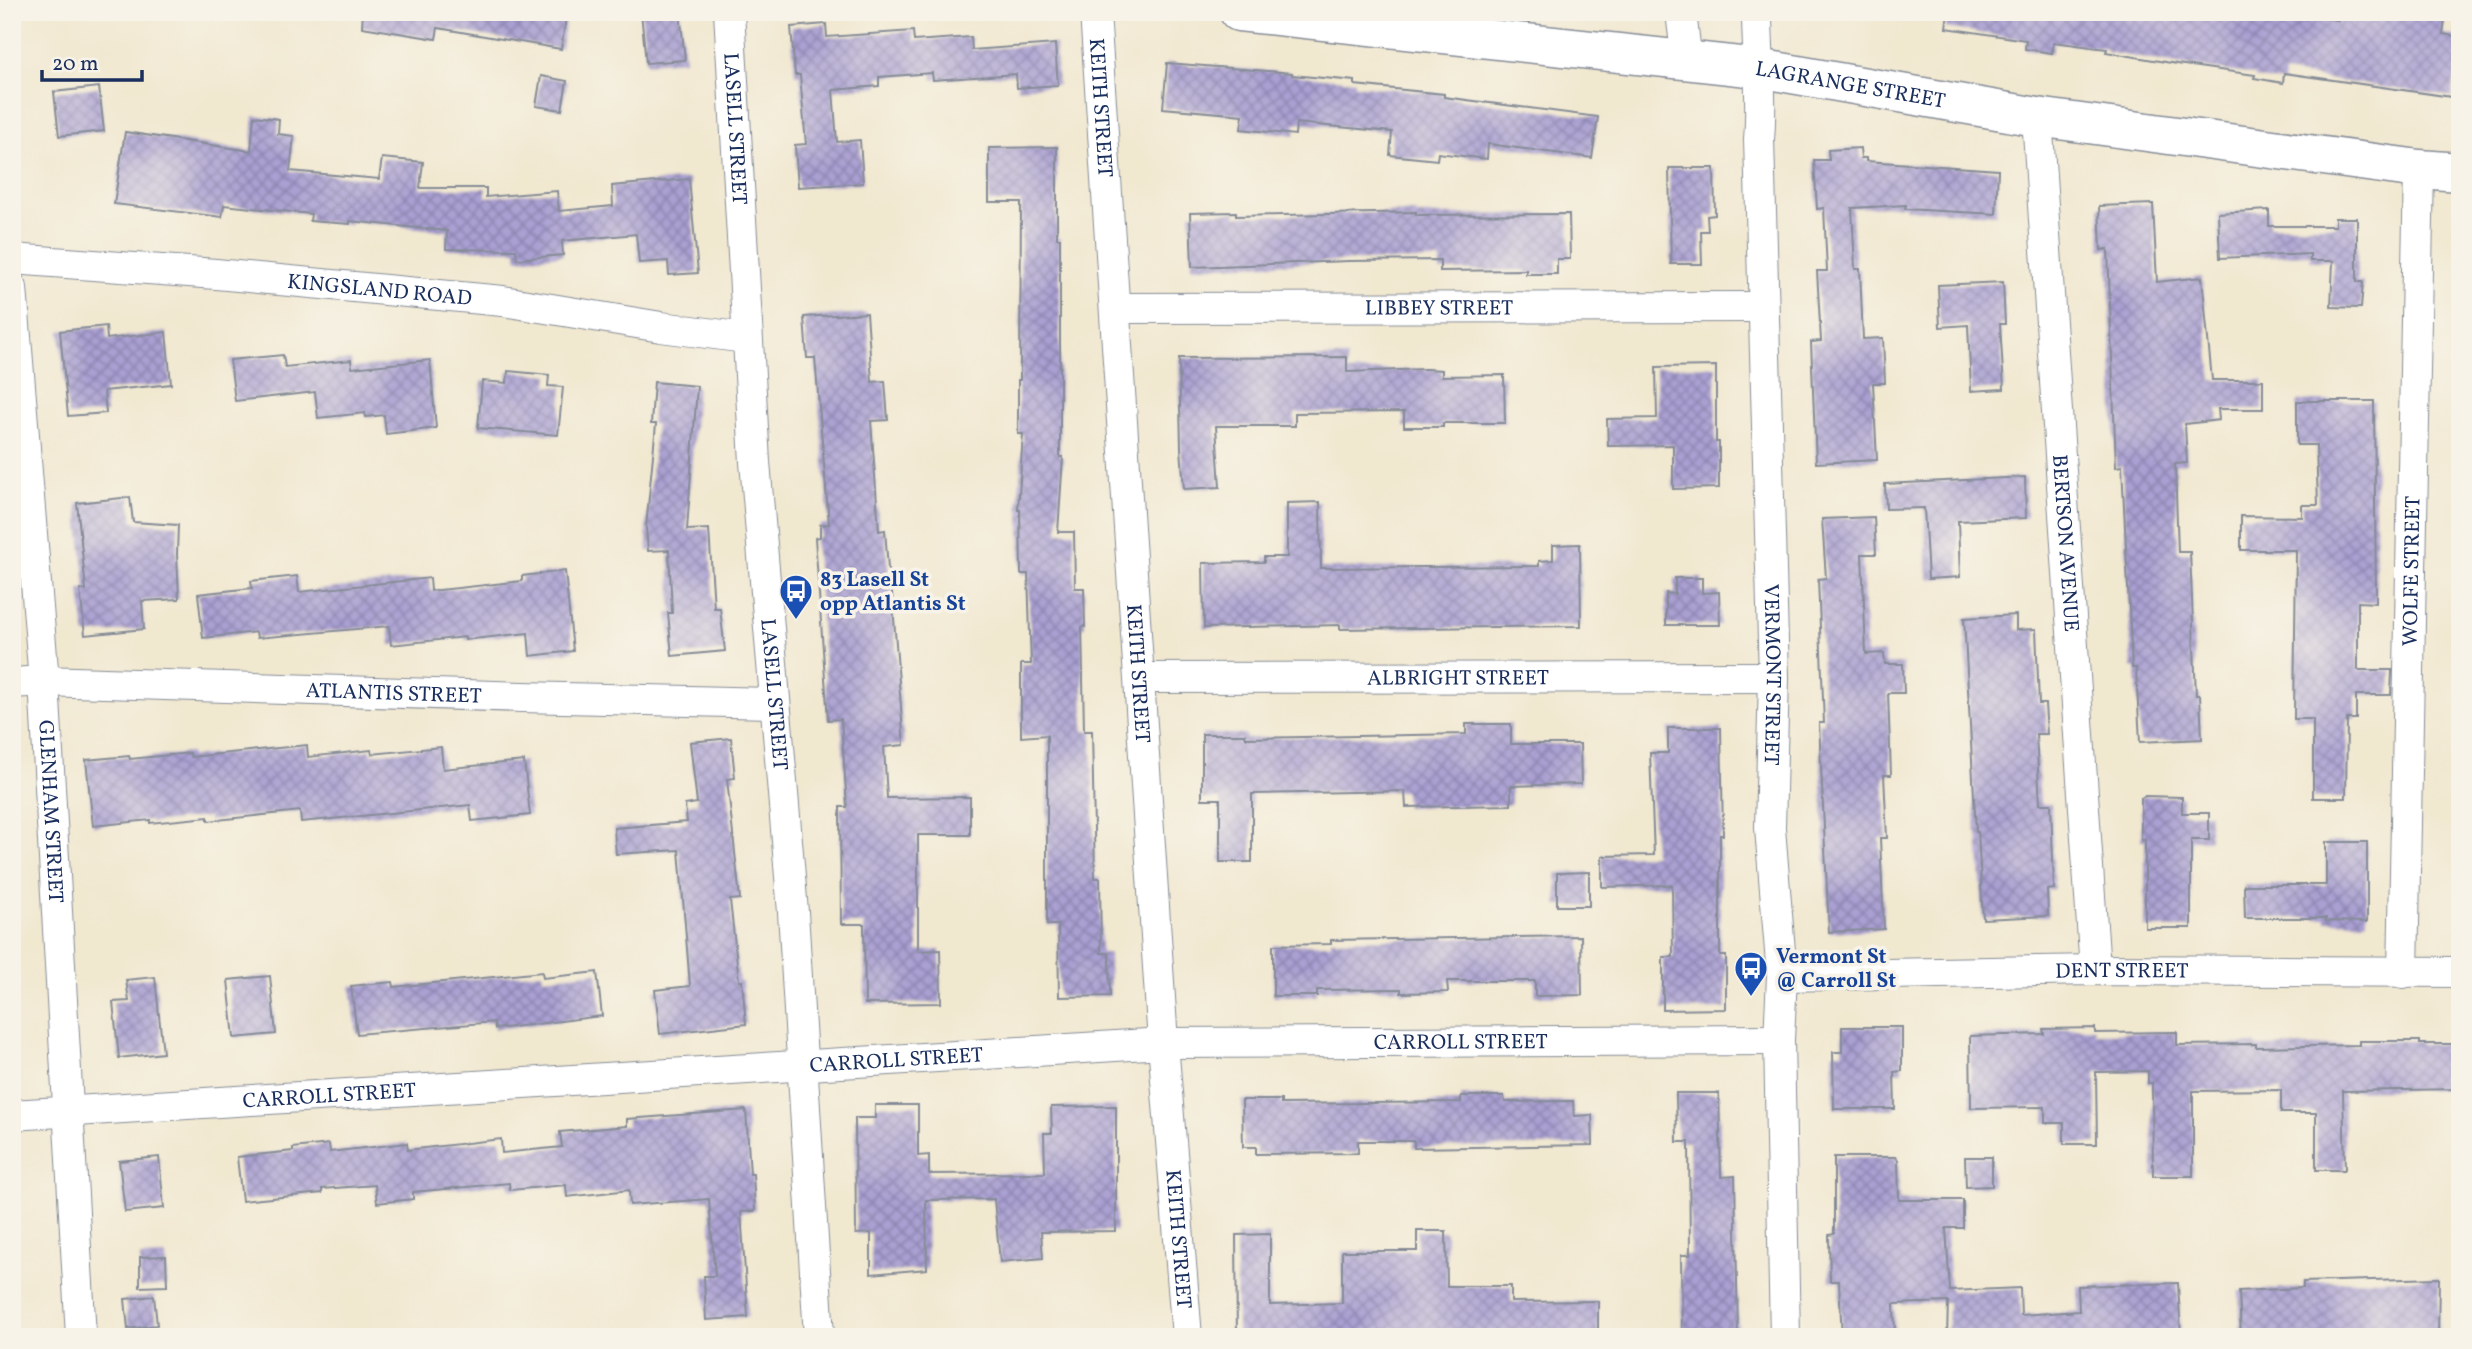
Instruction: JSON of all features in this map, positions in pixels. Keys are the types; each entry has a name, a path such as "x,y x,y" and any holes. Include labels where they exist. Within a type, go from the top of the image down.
{"main road":[{"name":"LAGRANGE STREET","path":"1239,12 1758,68 2037,117 2419,169 2460,172"}],"street":[{"name":"LASELL STREET","path":"729,12 746,338 793,912 819,1337"},
{"name":"KEITH STREET","path":"1095,12 1163,1042 1187,1337"},
{"path":"1682,12 1687,62"},
{"name":"VERMONT STREET","path":"1757,12 1762,107 1759,139 1773,677 1770,828 1782,976 1779,1040 1785,1337"},
{"name":"BERTSON AVENUE","path":"2037,117 2095,970"},
{"name":"WOLFE STREET","path":"2403,973 2419,169"},
{"name":"KINGSLAND ROAD","path":"12,259 216,274 503,301 746,338"},
{"name":"GLENHAM STREET","path":"12,288 44,681 81,1337"},
{"name":"LIBBEY STREET","path":"1115,308 1763,307"},
{"name":"ALBRIGHT STREET","path":"1140,678 1773,677"},
{"name":"ATLANTIS STREET","path":"12,683 44,681 775,703"},
{"name":"DENT STREET","path":"1782,976 2095,970 2460,972"},
{"name":"CARROLL STREET","path":"12,1115 1163,1042 1779,1040"}],"building":[{"path":"363,12 567,12 561,49 438,28 436,39 362,27"},
{"path":"641,12 680,12 685,60 646,63"},
{"path":"1948,12 2286,12 2338,20 2339,12 2446,12 2443,34 2460,37 2460,46 2452,97 2284,73 2283,83 2254,78 2255,75 2054,42 2052,53 2025,49 2026,40 1946,28"},
{"path":"826,24 827,37 913,31 914,41 971,37 972,50 1055,44 1058,85 1017,88 1016,74 933,80 932,73 879,77 879,86 833,90 837,142 860,140 863,183 798,187 795,145 806,144 800,75 795,75 791,27"},
{"path":"1167,63 1292,73 1355,81 1355,85 1444,94 1444,97 1598,117 1592,158 1488,144 1487,159 1438,153 1437,160 1390,155 1392,132 1296,123 1295,135 1241,129 1243,115 1163,108"},
{"path":"541,76 567,81 562,110 536,106"},
{"path":"99,87 104,131 59,136 54,92"},
{"path":"254,116 279,119 278,134 294,136 290,171 379,179 382,158 423,162 420,188 486,188 486,197 557,191 559,211 613,206 612,186 689,179 698,273 669,275 668,261 639,263 636,234 562,241 563,255 517,259 516,250 446,249 447,231 350,221 350,224 310,221 311,214 224,205 222,217 114,204 125,132 251,151"},
{"path":"1057,147 1057,238 1060,238 1060,457 1063,457 1058,532 1074,532 1075,588 1084,588 1084,731 1092,731 1095,878 1100,878 1101,953 1109,953 1110,996 1059,997 1058,925 1047,925 1047,735 1021,737 1021,664 1031,664 1028,574 1021,574 1018,510 1023,434 1018,434 1021,202 989,202 989,148"},
{"path":"1860,148 1861,158 1866,158 1866,161 1998,170 1996,214 1905,209 1906,205 1852,208 1855,269 1860,269 1863,339 1883,338 1885,383 1873,383 1877,460 1816,463 1811,342 1821,341 1817,271 1827,271 1824,208 1817,209 1814,160 1829,160 1828,150"},
{"path":"1669,168 1714,168 1715,215 1707,216 1708,231 1701,231 1702,264 1671,264"},
{"path":"2153,204 2157,282 2202,277 2212,380 2263,380 2263,409 2218,409 2219,420 2185,424 2187,463 2175,464 2178,552 2190,552 2196,695 2200,695 2202,739 2140,742 2136,668 2132,668 2122,466 2116,467 2108,249 2101,250 2099,206"},
{"path":"2269,210 2269,226 2335,226 2335,218 2357,218 2357,282 2363,282 2361,308 2331,307 2333,261 2310,261 2310,254 2220,258 2218,213"},
{"path":"1236,212 1236,216 1416,212 1416,215 1569,214 1570,259 1557,259 1557,274 1526,274 1526,270 1440,271 1440,260 1192,267 1190,213"},
{"path":"2003,282 2005,324 2000,324 2004,389 1971,391 1968,325 1940,327 1938,285"},
{"path":"867,313 872,382 885,381 888,420 871,421 879,531 885,530 891,581 904,745 884,747 887,798 970,797 970,835 918,835 918,951 940,950 941,1003 865,1004 864,924 841,924 840,807 847,807 841,719 828,720 815,538 820,537 820,525 829,524 815,358 807,358 804,317"},
{"path":"106,326 107,339 166,332 171,384 104,391 106,413 68,416 60,331"},
{"path":"283,355 285,367 351,360 352,368 430,360 436,428 386,434 384,415 366,417 365,413 318,418 315,392 235,401 230,360"},
{"path":"1347,357 1347,372 1426,369 1442,370 1442,376 1504,375 1505,423 1443,423 1443,427 1404,427 1404,412 1295,413 1295,426 1216,426 1220,487 1184,489 1179,358"},
{"path":"1716,366 1719,488 1673,489 1673,445 1608,446 1607,419 1657,418 1656,367"},
{"path":"508,371 549,375 548,386 563,387 558,435 478,428 482,381 507,383"},
{"path":"654,382 697,386 687,530 709,529 714,608 720,608 725,651 672,656 668,613 672,613 669,550 648,551 646,528 656,424 651,424"},
{"path":"2297,401 2374,401 2376,603 2358,602 2358,670 2392,670 2391,695 2356,695 2356,719 2347,719 2346,798 2313,798 2313,719 2294,719 2296,550 2241,550 2241,516 2302,517 2302,505 2318,505 2316,445 2297,445"},
{"path":"2025,477 2026,518 1958,521 1960,577 1928,579 1924,508 1886,509 1885,484"},
{"path":"130,497 133,522 178,525 179,599 142,601 144,629 85,635 80,590 86,590 77,503"},
{"path":"1320,502 1321,568 1539,566 1539,561 1553,560 1553,545 1580,544 1581,626 1340,629 1340,625 1204,628 1203,563 1264,562 1264,557 1287,557 1287,503"},
{"path":"1874,517 1876,554 1862,554 1866,654 1884,653 1885,664 1903,664 1904,693 1888,693 1891,775 1884,775 1887,838 1880,838 1884,929 1829,932 1819,723 1824,723 1818,579 1826,578 1822,519"},
{"path":"565,571 573,651 530,656 528,633 391,645 389,626 257,638 256,632 203,638 198,594 252,588 251,581 297,576 299,592 430,578 431,591 522,581 522,576"},
{"path":"1675,578 1702,578 1702,593 1719,592 1720,625 1666,625 1666,593 1675,594"},
{"path":"2016,615 2016,630 2036,629 2039,704 2045,704 2047,734 2036,734 2040,804 2051,804 2054,889 2047,890 2048,916 1983,919 1964,618"},
{"path":"1466,724 1511,724 1511,744 1580,744 1581,784 1511,786 1511,805 1406,807 1405,791 1252,794 1252,862 1220,862 1220,799 1202,799 1202,734 1245,734 1246,738 1466,734"},
{"path":"1668,728 1721,728 1723,835 1720,835 1720,956 1726,956 1726,1009 1663,1010 1663,957 1673,957 1672,885 1602,887 1602,856 1654,855 1650,753 1668,753"},
{"path":"731,738 735,778 727,779 740,899 730,900 746,1024 660,1034 655,990 690,986 679,850 616,854 614,828 687,822 685,805 697,803 690,742"},
{"path":"307,745 308,757 371,750 372,754 441,747 443,769 524,761 530,815 472,821 470,805 301,822 300,811 208,821 208,817 93,826 86,760 190,753 191,757"},
{"path":"2182,797 2182,813 2209,813 2209,840 2191,840 2191,928 2145,928 2145,840 2141,840 2141,798"},
{"path":"2326,842 2367,842 2367,922 2326,921 2326,918 2245,918 2244,885 2326,885"},
{"path":"1589,872 1589,906 1557,906 1557,873"},
{"path":"1581,936 1582,995 1535,996 1535,981 1447,981 1448,992 1401,993 1401,989 1317,990 1317,996 1273,996 1273,945 1331,944 1331,940"},
{"path":"542,972 543,978 597,972 602,1016 495,1029 494,1022 357,1034 351,986 393,982 394,987"},
{"path":"270,976 276,1034 234,1038 228,980"},
{"path":"155,977 163,1053 119,1058 113,1002 129,1001 126,980"},
{"path":"1842,1027 1902,1027 1902,1071 1894,1072 1895,1109 1834,1109 1833,1052 1842,1052"},
{"path":"2095,1028 2095,1033 2177,1032 2177,1045 2359,1045 2359,1041 2460,1044 2460,1089 2343,1091 2345,1170 2316,1170 2316,1113 2281,1113 2281,1090 2193,1091 2193,1176 2153,1176 2152,1083 2148,1083 2148,1071 2096,1072 2097,1144 2064,1144 2064,1123 2045,1123 2045,1107 1971,1108 1970,1036 2044,1034 2043,1029"},
{"path":"1676,1093 1719,1093 1721,1177 1735,1176 1738,1337 1682,1337 1681,1255 1690,1255 1689,1142 1677,1142"},
{"path":"1461,1096 1504,1096 1505,1102 1573,1101 1574,1116 1592,1115 1593,1145 1414,1148 1414,1141 1358,1141 1358,1153 1256,1154 1256,1147 1243,1147 1242,1100 1281,1100 1281,1104 1461,1102"},
{"path":"875,1105 918,1105 918,1156 929,1155 929,1174 1045,1173 1044,1133 1052,1133 1051,1107 1116,1106 1116,1231 1041,1232 1043,1258 1000,1262 994,1199 926,1200 927,1269 871,1274 871,1233 856,1234 855,1118 875,1118"},
{"path":"746,1110 755,1211 741,1212 748,1317 706,1320 704,1276 715,1276 709,1199 630,1205 629,1190 567,1197 566,1185 510,1190 509,1183 413,1192 413,1199 377,1203 375,1185 322,1189 322,1193 242,1201 237,1157 329,1144 330,1152 407,1143 408,1150 501,1139 502,1153 562,1147 560,1132 627,1126 627,1119"},
{"path":"159,1157 164,1208 125,1212 119,1161"},
{"path":"1834,1157 1896,1157 1899,1200 1963,1200 1963,1228 1946,1228 1950,1291 2020,1288 2021,1315 2079,1311 2078,1286 2178,1283 2181,1337 1947,1337 1948,1302 1894,1304 1895,1337 1842,1337 1839,1281 1830,1281 1829,1235 1834,1234"},
{"path":"1965,1157 1992,1157 1992,1186 1966,1187"},
{"path":"1417,1231 1446,1231 1447,1286 1511,1286 1511,1302 1598,1301 1598,1337 1237,1337 1236,1235 1270,1234 1270,1305 1342,1303 1342,1251 1417,1251"},
{"path":"166,1256 167,1286 140,1287 140,1257"},
{"path":"2439,1278 2438,1337 2241,1337 2239,1291 2303,1288 2303,1282"},
{"path":"154,1296 157,1325 128,1329 125,1299"}],"place":[{"name":"83 Lasell St opp Atlantis St","path":"796,621"},
{"name":"Vermont St @ Carroll St","path":"1751,998"}]}
